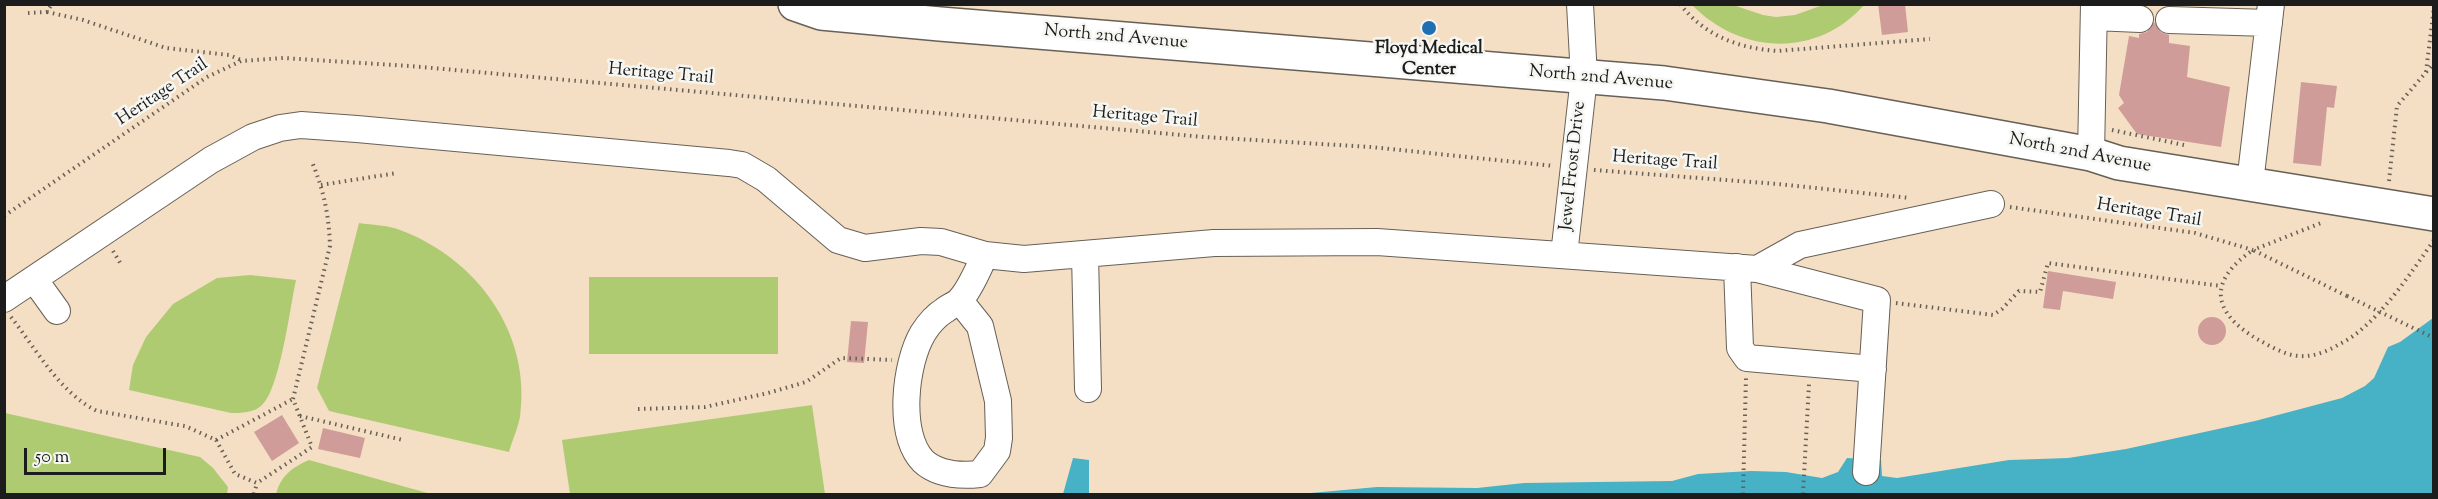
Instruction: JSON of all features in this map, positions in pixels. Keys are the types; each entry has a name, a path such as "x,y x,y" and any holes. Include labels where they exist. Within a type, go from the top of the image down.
{"main road":[{"name":"North 2nd Avenue","path":"795,4 821,13 938,14 1739,92 2091,154 2119,163 2250,183 2394,196 2433,214"}],"street":[{"name":"Jewel Frost Drive","path":"1564,255 1584,77 1580,4"},
{"path":"2091,154 2094,10 2139,19"},
{"path":"2169,20 2270,14 2250,183"},
{"path":"4,299 211,160 253,137 280,128 301,126 742,165 766,179 828,233 847,244 865,248 903,242 941,242 986,255 1024,259 1214,243 1377,242 1747,268 1877,300 1866,472"},
{"path":"1747,268 1800,245 1991,204"},
{"path":"1085,254 1088,389"},
{"path":"960,301 980,326 998,401 997,451 980,474 952,474 925,463 916,453 908,423 911,360 932,322 944,310 960,301 986,255"},
{"path":"1747,268 1740,341 1747,358 1873,369"},
{"path":"34,279 57,311"}],"path":[{"path":"47,12 52,4"},
{"path":"1680,4 1711,32 1754,49 1777,51 1930,39"},
{"path":"2426,72 2433,7"},
{"path":"28,13 47,12 83,20 166,48 229,55 241,61"},
{"name":"Heritage Trail","path":"4,216 207,77 241,61 283,58 410,66 1204,137 1371,147 1573,169 1778,184 1916,198"},
{"path":"2394,196 2397,106 2433,63"},
{"path":"254,495 257,483 312,447 292,399 330,246 330,222 321,185 312,162"},
{"path":"321,185 398,173"},
{"name":"Heritage Trail","path":"1991,204 2195,233 2253,250 2433,338"},
{"path":"2321,223 2253,250 2236,261 2224,276 2220,286 2219,297 2227,314 2244,331 2279,351 2297,356 2313,356 2341,345 2369,321 2404,282 2433,240"},
{"path":"1877,300 1993,315 2019,291 2040,292 2048,263 2220,286"},
{"path":"4,309 62,382 87,406 109,414 185,426 216,441 235,474 257,483"},
{"path":"638,409 705,407 768,393 806,382 841,358 911,360"},
{"path":"1743,495 1747,358"},
{"path":"1803,495 1810,364"},
{"path":"216,441 292,399"},
{"path":"300,416 403,440"}],"green space":[{"path":"1692,5 1733,5 1776,17 1795,15 1823,5 1864,5 1845,23 1824,35 1801,42 1778,44 1755,41 1732,33 1711,21"},
{"path":"359,223 395,228 427,243 452,259 475,279 493,302 507,328 517,356 521,386 520,417 509,452 329,411 317,388"},
{"path":"250,275 296,280 279,366 268,396 259,408 243,413 231,413 129,390 133,365 146,337 173,304 217,278"},
{"path":"589,277 778,277 778,354 589,354"},
{"path":"812,405 825,494 570,494 562,440"},
{"path":"5,413 200,457 213,468 228,487 227,494 5,494"},
{"path":"309,460 431,494 276,494 280,482 288,473"}],"water":[{"path":"2433,318 2433,494 1300,494 1377,487 1477,488 1524,483 1672,481 1698,474 1751,471 1786,472 1822,478 1838,472 1847,458 1881,460 1882,476 1897,478 2009,460 2068,458 2126,449 2255,421 2342,398 2365,386 2374,378 2388,347 2400,342"},
{"path":"1073,458 1089,460 1089,494 1063,494"}],"building":[{"path":"1878,4 1905,4 1908,32 1882,35"},
{"path":"2154,22 2161,32 2169,35 2169,43 2190,46 2187,77 2230,87 2221,147 2137,134 2118,108 2124,103 2119,95 2129,36 2139,38 2139,34 2147,32"},
{"path":"2301,82 2337,86 2334,108 2327,107 2321,166 2293,163"},
{"path":"2048,271 2116,282 2113,299 2063,291 2060,310 2043,308"},
{"path":"2212,317 2222,321 2226,331 2222,341 2212,345 2202,341 2198,331 2202,321"},
{"path":"851,321 868,322 864,363 847,362"},
{"path":"282,415 299,443 272,461 254,432"},
{"path":"323,428 365,438 360,458 318,449"}],"place":[{"name":"Floyd Medical Center","path":"1429,28"}]}
